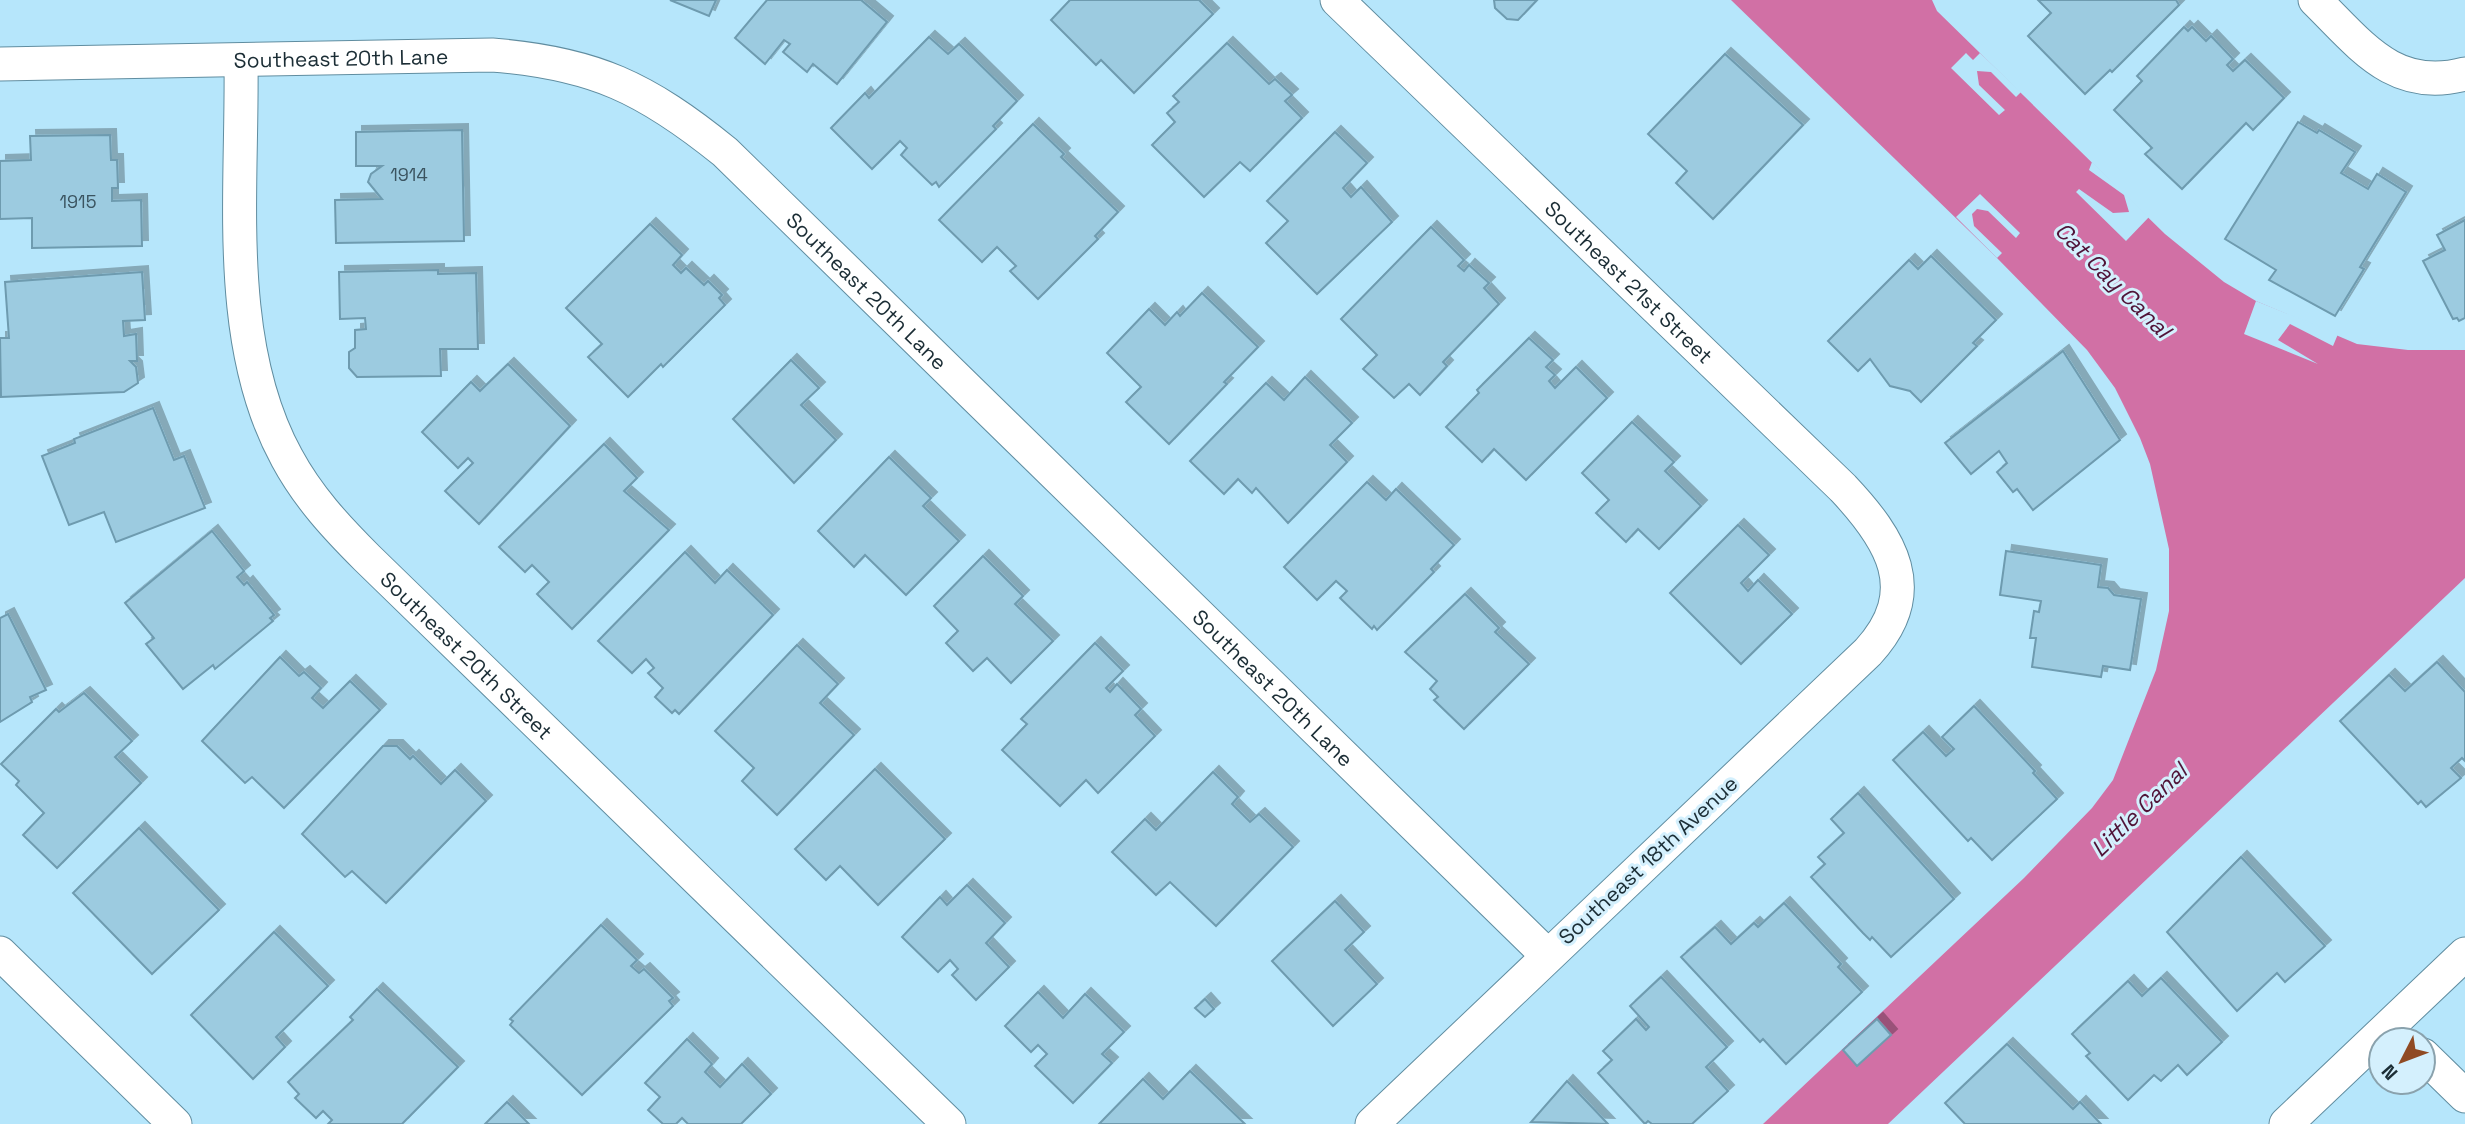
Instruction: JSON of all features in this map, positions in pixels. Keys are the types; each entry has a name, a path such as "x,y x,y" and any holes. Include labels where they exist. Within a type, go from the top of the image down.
{"street":[{"name":"Southeast 21st Street","path":"1337,0 1843,488 1884,539 1893,558 1898,581"},
{"path":"2315,0 2371,53 2405,75 2424,80 2465,74"},
{"name":"Southeast 20th Lane","path":"0,64 241,61 444,54 538,59 590,71 620,82 669,108 725,152 788,212 1547,955"},
{"name":"Southeast 20th Street","path":"241,61 242,282 245,327 271,426 306,490 333,524 366,558 949,1124"},
{"name":"Southeast 18th Avenue","path":"1372,1124 1868,652 1883,636 1892,618 1898,581"},
{"path":"0,953 175,1124"},
{"path":"2405,1026 2465,954"},
{"path":"2286,1124 2367,1059"},
{"path":"2437,1069 2465,1096"}],"water":[{"path":"1731,0 1932,0 1937,11 2165,234 2224,282 2256,301 2357,344 2408,350 2465,350 2465,578 1888,1124 1763,1124 2024,878 2092,808 2113,780 2156,670 2169,611 2169,549 2150,464 2140,438 2115,388 2087,350 1997,258"}],"pier":[{"path":"1966,53 1973,60 1980,53 2021,92 2016,97 1991,72 1977,71 1979,85 2005,110 1999,115 1951,68"},
{"path":"2092,162 2149,217 2126,241 2076,192 2079,189 2113,213 2129,212 2124,195 2089,170"},
{"path":"1980,194 2020,233 2016,238 1988,211 1977,209 1972,214 1974,226 2002,253 1997,258 1956,217"},
{"path":"2256,301 2338,334 2333,346 2290,324 2278,340 2318,364 2244,334"}],"building":[{"path":"670,0 716,0 709,16"},
{"path":"767,0 861,0 887,22 837,84 813,64 807,72 783,52 790,44 784,40 765,64 735,38"},
{"path":"1070,0 1199,0 1213,14 1134,93 1101,60 1096,65 1051,20"},
{"path":"1494,0 1537,0 1518,20 1507,19 1495,8"},
{"path":"2038,0 2176,0 2179,5 2112,72 2110,70 2085,94 2028,36 2051,13"},
{"path":"2184,27 2188,31 2192,27 2206,41 2211,36 2233,59 2227,65 2233,71 2245,60 2284,98 2253,130 2246,123 2182,189 2145,154 2152,148 2114,110 2142,81 2137,76"},
{"path":"929,37 948,54 959,44 1017,101 993,126 996,129 939,187 936,182 932,185 901,155 907,148 900,141 872,169 831,128 865,93 869,98"},
{"path":"1227,43 1269,84 1275,79 1292,95 1285,101 1302,118 1250,171 1240,162 1204,197 1152,145 1175,122 1167,113 1179,102 1173,96"},
{"path":"1725,54 1803,125 1713,219 1676,183 1687,171 1648,134"},
{"path":"2298,122 2317,133 2319,130 2355,152 2341,173 2368,189 2377,174 2406,192 2360,267 2364,269 2335,316 2269,280 2276,270 2225,239"},
{"path":"1033,124 1064,154 1061,157 1118,212 1095,236 1098,239 1038,299 1010,271 1016,266 997,247 982,262 939,220"},
{"path":"462,130 464,241 336,243 335,200 382,199 368,182 371,174 382,166 356,166 356,132"},
{"path":"1335,132 1367,163 1343,188 1351,197 1361,187 1392,222 1317,294 1266,243 1288,221 1267,201"},
{"path":"110,135 111,160 117,160 118,188 112,188 112,201 141,200 142,246 32,248 32,218 0,219 0,161 31,160 30,136"},
{"path":"2465,220 2465,318 2459,321 2457,318 2453,319 2423,261 2445,250 2437,235"},
{"path":"650,224 682,255 673,265 681,273 686,268 704,285 708,281 722,295 719,298 725,305 663,367 661,364 628,397 588,357 602,344 566,308"},
{"path":"1431,227 1464,260 1458,266 1464,271 1469,265 1489,283 1484,288 1499,304 1443,362 1447,366 1420,395 1409,384 1394,398 1363,369 1377,355 1341,319"},
{"path":"1931,256 1996,320 1973,343 1977,346 1921,402 1910,391 1890,386 1870,359 1858,371 1828,341 1909,260 1918,269"},
{"path":"438,270 438,274 476,273 478,349 440,349 441,376 357,377 349,368 349,352 355,348 355,330 366,329 365,318 340,319 339,272"},
{"path":"142,272 145,320 123,321 124,336 136,334 137,361 130,361 136,367 138,383 124,392 1,397 0,338 9,338 5,282"},
{"path":"1202,293 1258,347 1224,382 1227,384 1169,444 1126,402 1141,387 1107,353 1149,309 1165,325 1177,312 1180,316"},
{"path":"1529,338 1553,360 1546,367 1555,375 1549,381 1555,388 1576,367 1607,398 1526,480 1494,449 1482,462 1446,427 1479,393 1477,390"},
{"path":"2063,351 2120,440 2033,510 2017,489 2013,492 1997,472 2007,463 1999,451 1971,474 1945,443"},
{"path":"791,360 819,388 801,405 836,440 794,483 733,419"},
{"path":"508,364 570,426 479,524 445,491 473,463 468,458 458,468 422,432 471,382 480,391"},
{"path":"1305,377 1352,423 1330,445 1347,462 1288,523 1256,488 1252,493 1238,479 1224,494 1190,461 1266,383 1284,400"},
{"path":"153,408 174,460 184,456 205,508 116,542 104,512 69,525 42,456 75,443 74,439"},
{"path":"1632,422 1674,462 1665,471 1701,506 1659,549 1638,529 1626,542 1596,513 1609,500 1582,473"},
{"path":"604,444 637,478 624,491 669,530 572,629 537,594 549,582 532,565 525,572 499,547"},
{"path":"889,457 931,498 923,506 959,541 906,595 865,555 854,567 818,531"},
{"path":"1367,482 1386,500 1396,489 1454,545 1431,569 1434,572 1377,630 1374,626 1372,629 1340,598 1347,591 1336,581 1317,600 1284,567"},
{"path":"1738,525 1769,555 1741,583 1748,591 1758,580 1792,614 1741,664 1670,593"},
{"path":"212,531 244,571 237,577 244,585 247,582 274,615 270,618 273,621 215,669 213,665 183,689 146,644 154,638 125,603"},
{"path":"2006,551 2101,565 2098,587 2108,588 2114,595 2141,599 2130,670 2103,666 2101,677 2032,667 2036,638 2030,638 2034,611 2039,612 2041,601 2000,595"},
{"path":"685,552 715,583 727,570 773,615 679,714 675,710 672,713 655,697 663,688 648,673 654,668 646,659 632,673 598,641"},
{"path":"983,556 1023,596 1015,604 1053,641 1011,683 987,658 973,671 946,643 958,631 934,606"},
{"path":"1465,594 1499,628 1495,632 1529,664 1464,729 1434,700 1438,697 1430,689 1437,681 1405,652"},
{"path":"8,614 46,690 30,697 32,702 0,722 0,618"},
{"path":"1095,643 1123,671 1106,688 1110,692 1117,684 1141,709 1135,715 1155,736 1098,793 1086,780 1060,806 1002,750 1027,724 1021,719"},
{"path":"797,645 838,684 820,703 854,735 777,815 742,781 754,768 715,731"},
{"path":"280,657 299,676 304,672 321,688 312,698 323,708 350,681 380,710 284,808 252,777 245,783 202,741"},
{"path":"2437,662 2465,692 2465,761 2462,758 2451,768 2461,778 2426,807 2421,801 2418,804 2340,721 2389,675 2405,691"},
{"path":"84,693 132,741 115,757 141,783 57,868 23,835 44,813 16,785 19,781 1,764 56,709 59,712"},
{"path":"1974,706 2035,771 2033,773 2057,799 1992,860 1971,838 1968,841 1893,760 1923,732 1946,756 1954,749 1942,737"},
{"path":"383,746 397,746 410,759 413,756 441,784 455,770 486,801 386,903 352,871 345,877 302,834"},
{"path":"875,769 945,839 878,905 840,866 826,880 795,849"},
{"path":"1213,772 1238,797 1232,804 1250,822 1259,814 1293,847 1216,926 1170,882 1156,895 1112,852 1145,819 1156,830"},
{"path":"1858,793 1954,899 1891,957 1872,937 1870,940 1811,877 1825,864 1818,857 1844,833 1831,819"},
{"path":"139,828 219,910 152,974 73,893"},
{"path":"2241,857 2325,946 2285,982 2277,973 2237,1011 2167,932"},
{"path":"967,885 1005,923 986,943 1009,967 976,1000 952,975 958,969 950,960 938,972 902,937 940,897 947,905"},
{"path":"1335,901 1364,932 1345,950 1377,984 1333,1026 1272,961"},
{"path":"1784,903 1841,964 1838,967 1862,992 1786,1064 1763,1039 1760,1042 1681,957 1715,927 1731,944 1754,923 1758,927"},
{"path":"601,925 637,960 631,966 639,973 644,969 673,998 669,1001 673,1006 582,1095 510,1025 513,1021 510,1019"},
{"path":"274,932 328,986 276,1037 285,1047 253,1079 191,1015"},
{"path":"1661,977 1727,1047 1706,1067 1728,1091 1692,1124 1652,1124 1648,1121 1645,1124 1598,1073 1612,1060 1603,1051 1636,1019 1646,1030 1649,1027 1630,1006"},
{"path":"2161,978 2222,1042 2187,1075 2178,1065 2161,1081 2154,1075 2128,1100 2086,1056 2090,1053 2072,1034 2128,981 2142,996"},
{"path":"377,989 458,1067 402,1124 328,1124 332,1120 323,1111 316,1118 295,1098 299,1094 288,1082 353,1020 350,1017"},
{"path":"1038,992 1063,1018 1085,994 1124,1032 1102,1054 1112,1063 1073,1103 1035,1066 1047,1054 1038,1045 1031,1052 1005,1026"},
{"path":"1205,999 1214,1009 1205,1017 1195,1008"},
{"path":"1877,1019 1891,1035 1857,1066 1843,1050"},
{"path":"687,1039 712,1064 705,1072 720,1087 742,1064 771,1094 741,1124 688,1124 682,1118 676,1124 663,1124 648,1110 660,1097 645,1083"},
{"path":"2007,1044 2073,1109 2080,1102 2101,1124 1965,1124 1945,1103"},
{"path":"1190,1071 1245,1124 1099,1124 1143,1079 1163,1099"},
{"path":"1567,1081 1608,1124 1531,1122"},
{"path":"507,1102 529,1124 485,1124"}],"water label":[{"name":"Cat Cay Canal","path":"2113,280"},
{"name":"Little Canal","path":"2139,810"}]}
